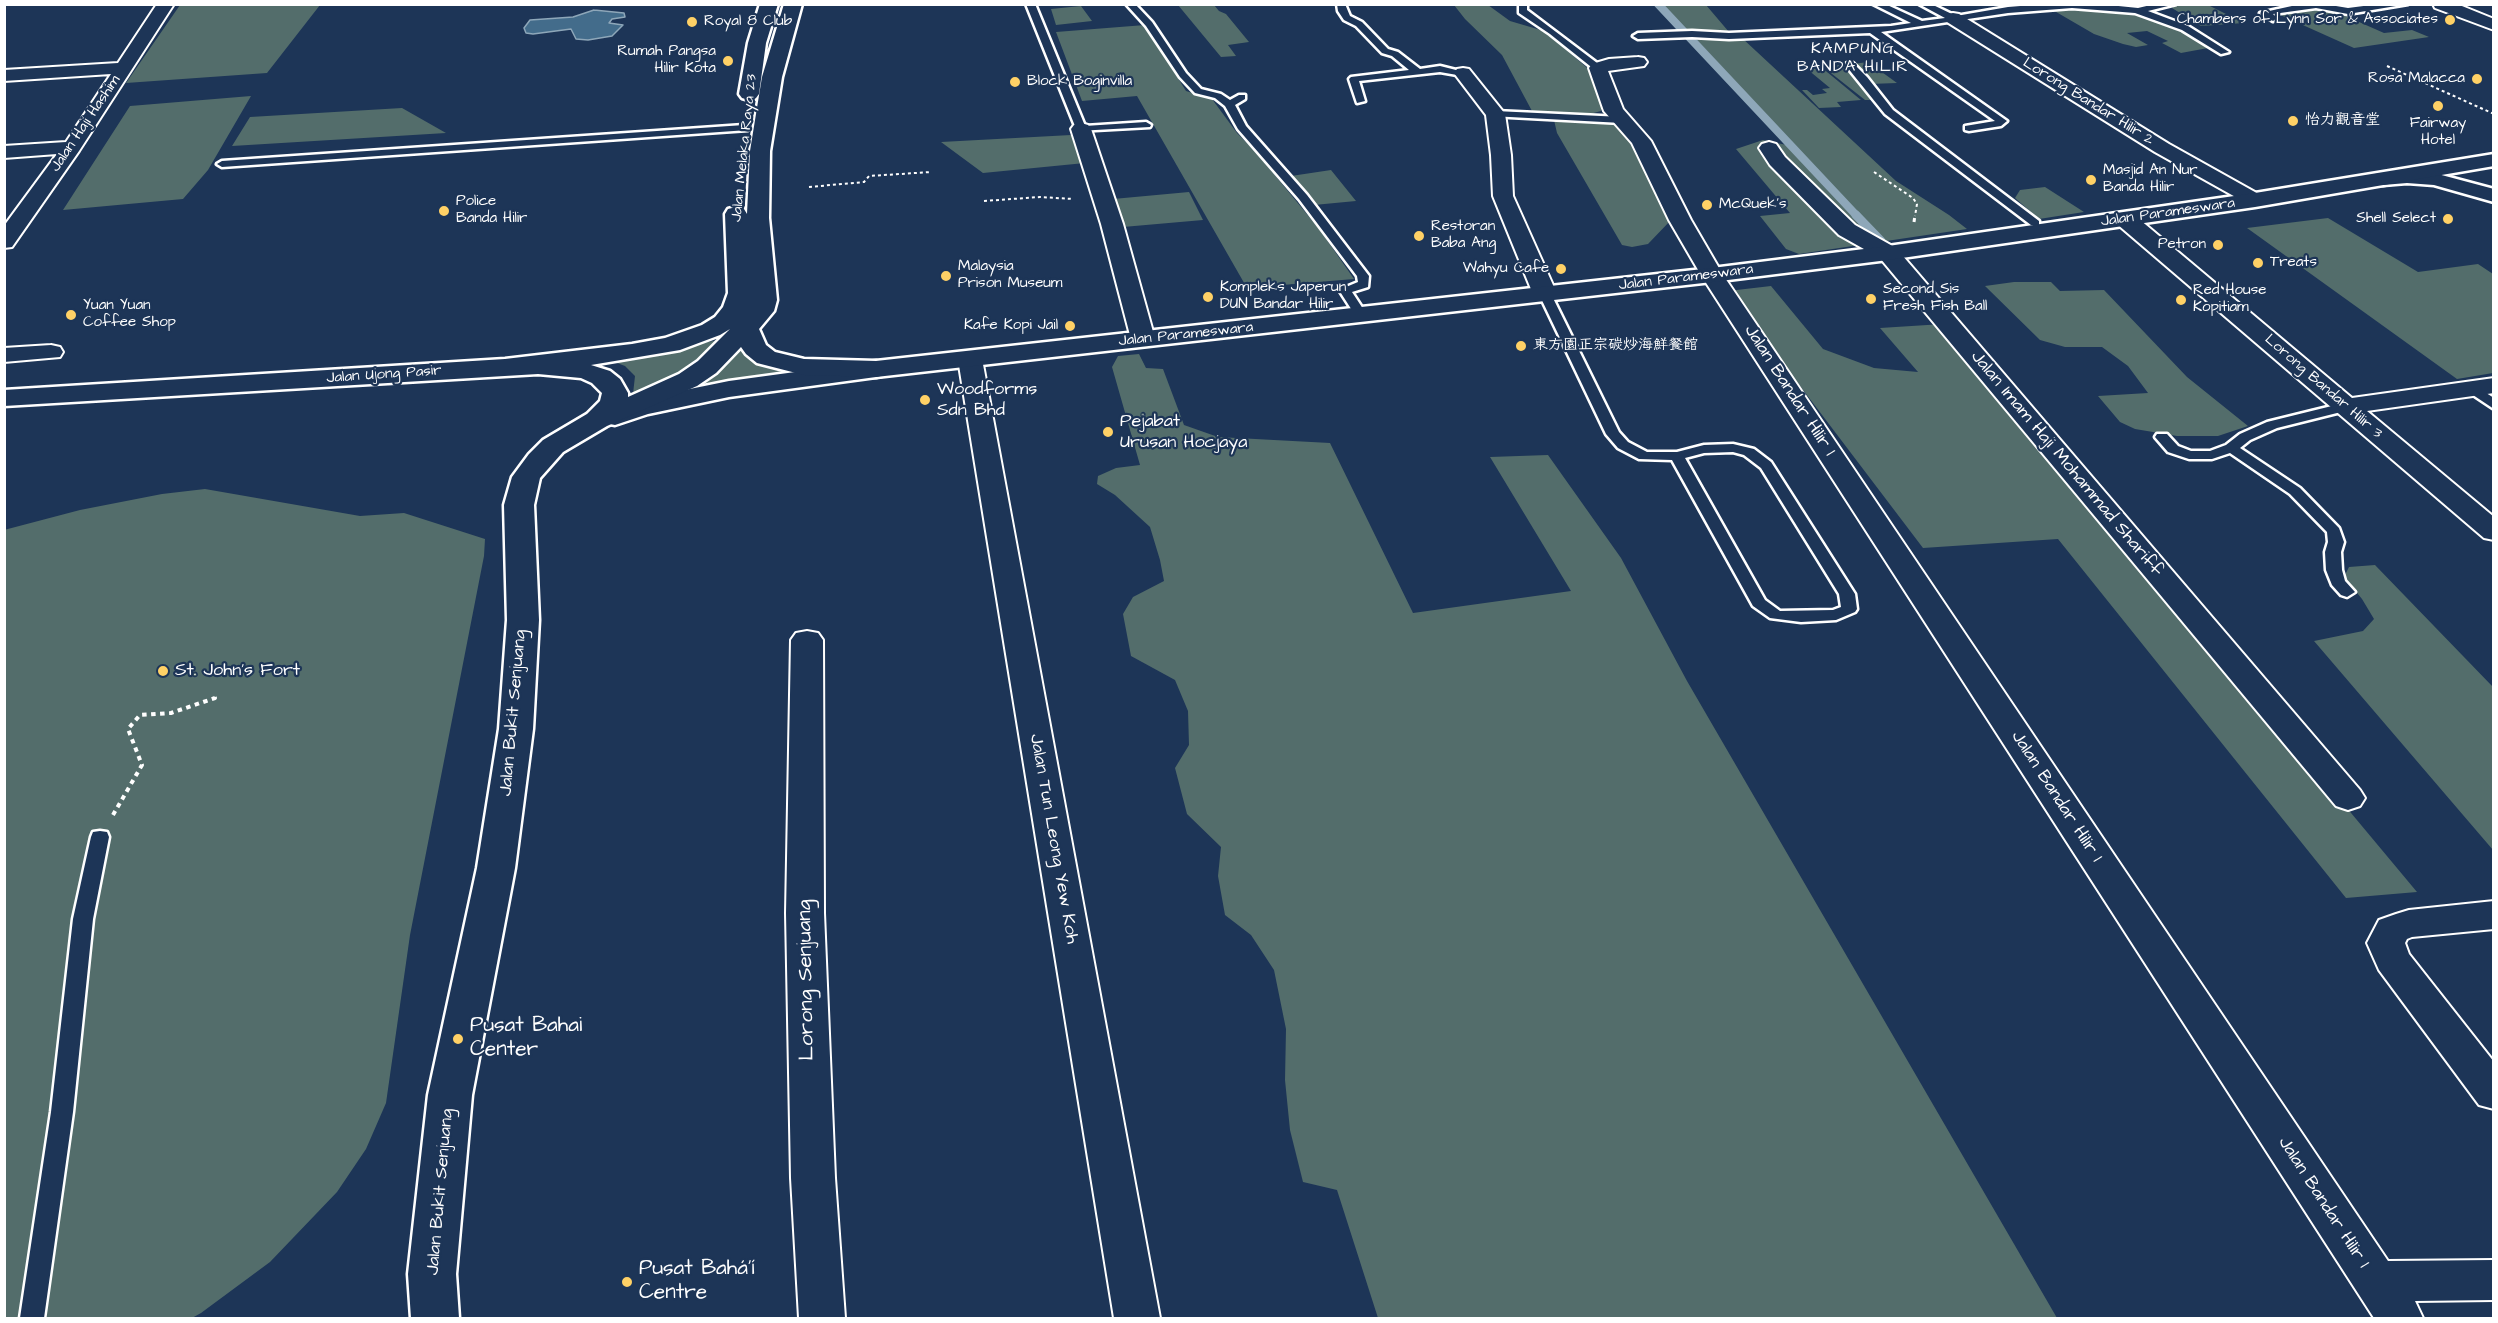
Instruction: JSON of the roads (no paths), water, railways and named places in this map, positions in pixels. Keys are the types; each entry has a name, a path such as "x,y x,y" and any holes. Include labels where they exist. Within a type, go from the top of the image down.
{"main road":[{"name":"Jalan Melaka Raya 23","path":"746,328 740,293 736,222 744,128 757,43 769,4"},
{"name":"Jalan Melaka Raya 23","path":"590,425 687,380 707,367 762,311 765,300 758,218 760,152 769,92 793,4"},
{"path":"757,43 782,42"},
{"path":"2493,161 2483,166 2480,173 2481,179 2493,194"},
{"name":"Jalan Parameswara","path":"876,369 1712,275 1888,253 2255,200 2493,161"},
{"path":"2383,179 2407,177 2434,179 2462,184 2493,194"},
{"name":"Jalan Ujong Pasir","path":"4,398 505,367 633,352 671,345 693,338 723,322 735,309 740,293"},
{"path":"746,328 756,349 766,358 781,363 839,370 876,369"},
{"path":"505,367 562,368 586,371 601,376 611,385 615,393 613,404 590,425"},
{"name":"Jalan Bukit Senjuang","path":"435,1318 432,1274 450,1095 496,868 516,729 523,620 519,505 526,477 553,446 590,425 641,407 729,388 876,369"}],"street":[{"name":"Jalan Haji Hashim","path":"4,242 72,147 166,4"},
{"path":"2442,4 2493,25"},
{"name":"Lorong Bandar Hilir 2","path":"1953,18 2162,148 2255,200"},
{"path":"1598,68 1609,63 1638,62"},
{"path":"4,76 124,68"},
{"name":"Jalan Bandar Hilir 1","path":"1598,68 1614,111 1641,141 1680,220 1712,275 2400,1318"},
{"path":"1463,73 1495,114 1501,155 1503,196 1545,294"},
{"path":"1082,129 1112,224 1143,339"},
{"path":"4,152 72,147"},
{"name":"Jalan Imam Haji Mohammad Shariff","path":"1769,148 1777,161 1847,230 1888,253 2348,798"},
{"name":"Lorong Bandar Hilir 3","path":"2125,219 2493,532"},
{"path":"4,355 51,351"},
{"name":"Jalan Tun Leong Yew Koh","path":"970,359 1137,1318"},
{"path":"2344,407 2482,387"},
{"name":"Lorong Senjuang","path":"807,640 805,914 813,1178 822,1318"},
{"path":"2493,915 2409,924 2392,930 2385,943 2393,960 2493,1093"},
{"path":"2374,1281 2493,1280"}],"lane":[{"path":"1030,4 1082,129 1146,125"},
{"path":"1130,4 1163,40 1183,75 1198,91 1218,96 1229,104 1242,127 1303,197 1364,276 1364,284 1345,290 1361,315"},
{"path":"1341,4 1342,11 1347,18 1359,24 1385,51 1395,54 1417,71"},
{"path":"1523,4 1522,10 1598,68"},
{"path":"1877,4 1920,24"},
{"path":"1923,4 1953,18"},
{"path":"1638,36 1692,34 1737,36 1872,30 2008,10 2072,5 2136,10 2172,4"},
{"path":"2305,4 2348,11 2404,4"},
{"path":"2273,18 2264,13 2316,6"},
{"path":"2136,10 2185,28 2224,52"},
{"path":"1872,30 2002,121 1997,124 1970,128"},
{"path":"1850,65 1889,111 2035,223"},
{"path":"1360,101 1354,79 1440,69 1463,73"},
{"path":"1229,104 1242,97"},
{"path":"1495,114 1622,120"},
{"path":"222,164 744,128"},
{"path":"1545,294 1613,435 1623,445 1644,456 1677,456 1704,449 1733,448 1749,452 1766,465 1847,594 1849,609 1836,615 1801,617 1776,615 1760,603 1677,456"},
{"path":"2482,387 2493,405"},
{"path":"2162,437 2173,449 2188,455 2212,454 2232,448 2245,437 2272,426 2344,407"},
{"path":"2232,448 2295,491 2314,507 2334,531 2336,542 2333,552 2334,570 2338,582 2347,592"},
{"path":"32,1318 62,1112 83,919 100,837"}],"water":[{"path":"594,10 624,13 625,17 612,19 609,23 623,25 612,36 588,40 576,39 571,29 533,34 526,33 524,28 530,20 573,17"}],"waterway":[{"path":"1658,4 1857,216"},
{"path":"1856,215 1881,241"}],"place":[{"name":"Chambers of Lynn Sor & Associates","path":"2450,20"},
{"name":"Royal 8 Club","path":"692,22"},
{"name":"Rumah Pangsa Hilir Kota","path":"728,61"},
{"name":"Rosa Malacca","path":"2477,79"},
{"name":"Block Boginvilla","path":"1015,82"},
{"name":"Fairway Hotel","path":"2438,106"},
{"name":"怡力觀音堂","path":"2293,121"},
{"name":"Masjid An Nur Banda Hilir","path":"2091,180"},
{"name":"McQuek's","path":"1707,205"},
{"name":"Police Banda Hilir","path":"444,211"},
{"name":"Shell Select","path":"2448,219"},
{"name":"Restoran Baba Ang","path":"1419,236"},
{"name":"Petron","path":"2218,245"},
{"name":"Treats","path":"2258,263"},
{"name":"Wahyu Cafe","path":"1561,269"},
{"name":"Malaysia Prison Museum","path":"946,276"},
{"name":"Kompleks Japerun DUN Bandar Hilir","path":"1208,297"},
{"name":"Second Sis Fresh Fish Ball","path":"1871,299"},
{"name":"Red House Kopitiam","path":"2181,300"},
{"name":"Yuan Yuan Coffee Shop","path":"71,315"},
{"name":"Kafe Kopi Jail","path":"1070,326"},
{"name":"東方園正宗碳炒海鮮餐館","path":"1521,346"},
{"name":"Woodforms Sdn Bhd","path":"925,400"},
{"name":"Pejabat Urusan Hocjaya","path":"1108,432"},
{"name":"St. John's Fort","path":"163,671"},
{"name":"Pusat Bahai Center","path":"458,1039"},
{"name":"Pusat Bahá’í Centre","path":"627,1282"}],"district":[{"name":"KAMPUNG BANDA HILIR","path":"1853,59"}]}
